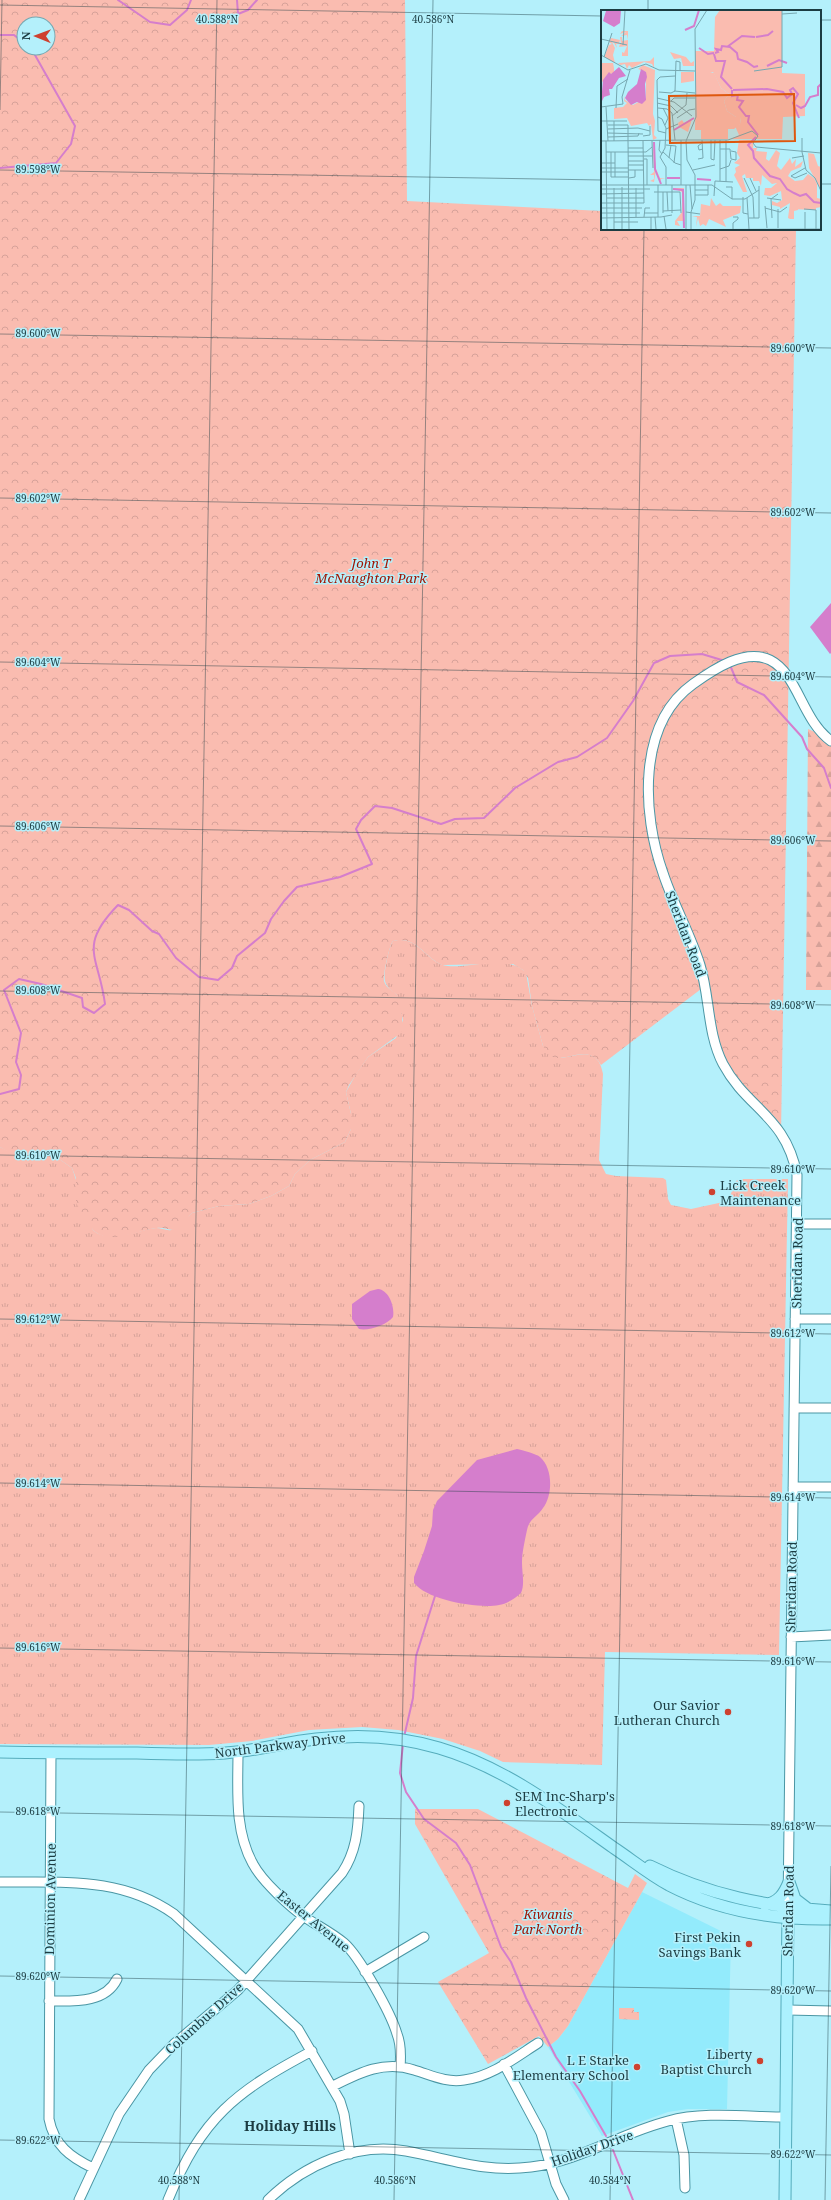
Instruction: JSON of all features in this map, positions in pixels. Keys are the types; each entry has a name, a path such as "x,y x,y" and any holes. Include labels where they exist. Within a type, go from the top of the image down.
{"main road":[{"name":"North Parkway Drive","path":"0,1752 199,1754 238,1752 334,1737 373,1737 405,1740 455,1753 496,1770 525,1787 606,1842 663,1873 763,1910 810,1915 831,1919"},
{"path":"789,1882 795,1899 810,1915 798,1926 788,1943 777,1925 763,1910 780,1898 789,1882"},
{"name":"North Parkway Drive","path":"810,1915 831,1911"},
{"name":"Sheridan Road","path":"785,2200 788,1913"}],"street":[{"name":"Sheridan Road","path":"788,1913 797,1175 790,1150 773,1121 737,1085 720,1059 711,1031 702,970 662,873 653,830 650,772 653,743 659,725 672,703 684,691 721,667 732,662 757,657 776,664 790,679 810,718 831,741"},
{"path":"797,1224 831,1224"},
{"path":"795,1319 831,1319"},
{"path":"794,1408 831,1408"},
{"path":"793,1487 831,1488"},
{"path":"791,1637 831,1635"},
{"name":"Easter Avenue","path":"238,1752 238,1815 246,1851 260,1874 304,1916 345,1944 364,1972 397,2031 400,2050 400,2067"},
{"name":"Dominion Avenue","path":"52,1753 48,2107 50,2125 56,2140 73,2158 93,2168"},
{"name":"Columbus Drive","path":"79,2200 119,2114 149,2070 166,2051 223,2003 246,1980 339,1878 348,1863 357,1838 359,1806"},
{"path":"0,1882 103,1884 126,1889 151,1900 174,1914 294,2024 333,2086 344,2114 350,2154"},
{"path":"364,1972 424,1937"},
{"path":"49,2001 78,2001 97,1997 111,1989 117,1979"},
{"path":"788,2010 831,2011"},
{"path":"333,2086 372,2069 400,2067 445,2080 458,2081 478,2077 504,2064 538,2043"},
{"path":"168,2200 189,2154 218,2114 253,2085 312,2051"},
{"path":"504,2064 541,2133 556,2184 564,2200"},
{"name":"Holiday Drive","path":"268,2200 302,2172 324,2162 350,2154 376,2150 399,2150 465,2165 492,2168 519,2168 550,2163 581,2155 650,2127 676,2119 700,2116 786,2117"},
{"path":"676,2119 684,2155 685,2188"}],"shaded area":[{"path":"831,603 831,653 830,654 810,627"},
{"path":"378,1289 385,1292 388,1296 392,1304 393,1317 387,1323 378,1327 359,1329 352,1319 352,1304 370,1291"},
{"path":"517,1449 533,1453 540,1457 547,1468 550,1482 549,1496 546,1503 528,1526 522,1555 523,1582 521,1593 502,1604 479,1606 454,1602 430,1594 421,1589 414,1583 414,1577 432,1526 433,1510 437,1501 477,1460"},
{"path":"642,1892 731,1936 727,2109 688,2109 668,2112 602,2136 548,2047 558,2039 568,2026"}],"green space":[{"name":"John T McNaughton Park","path":"0,0 405,0 407,201 601,211 601,230 796,230 781,1133 724,1066 705,986 601,1065 597,1059 586,1054 561,1058 555,1058 549,1055 543,1046 532,1006 528,978 523,970 513,964 442,965 414,944 401,940 393,941 391,944 384,981 389,989 396,994 400,1002 402,1019 401,1033 368,1057 349,1085 346,1092 351,1114 351,1129 345,1142 310,1160 295,1174 289,1186 271,1196 249,1204 219,1206 192,1213 181,1228 175,1230 157,1228 124,1236 107,1237 100,1235 93,1230 76,1203 76,1178 72,1168 52,1154 41,1154 20,1159 0,1147"},
{"path":"808,729 815,732 831,746 831,990 806,990"},
{"path":"406,940 412,943 435,961 448,966 500,963 519,967 526,973 532,1006 543,1046 561,1058 587,1054 597,1059 600,1065 603,1074 599,1160 606,1174 616,1176 663,1178 666,1180 668,1199 671,1205 691,1209 728,1201 736,1181 739,1179 788,1179 779,1655 605,1652 602,1765 503,1762 480,1751 443,1739 398,1730 362,1727 309,1730 252,1741 209,1745 0,1744 0,1147 24,1159 41,1154 52,1154 72,1168 93,1230 106,1236 123,1235 156,1228 171,1230 181,1225 192,1213 219,1206 249,1204 271,1196 289,1186 295,1174 310,1160 345,1142 351,1129 351,1114 346,1092 368,1057 396,1038 403,1020 397,995 388,987 385,981 386,967 391,944 393,941"},
{"name":"Kiwanis Park North","path":"415,1809 478,1809 628,1888 635,1874 647,1883 568,2026 558,2039 548,2047 539,2036 488,2064 438,1982 489,1953 415,1824"},
{"path":"619,2008 634,2008 634,2012 639,2012 639,2020 619,2019"}],"waterway":[{"path":"118,0 150,22 170,25 187,10 191,0"},
{"path":"237,0 238,14 248,10 257,0"},
{"path":"0,35 14,35 16,37"},
{"path":"0,168 56,163 71,144 75,126 36,56"},
{"path":"0,1094 19,1089 21,1075 16,1062 21,1033 4,990 19,979 41,984 82,998 83,1007 94,1013 105,1004 94,952 94,942 105,919 118,905 129,910 152,931 159,934 176,958 199,977 218,980 232,968 237,956 265,933 271,919 284,901 297,887 340,877 372,864 356,829 361,820 375,806 392,808 441,824 455,819 484,818 515,788 558,762 577,757 607,738 633,701 654,663 670,656 702,654 725,661"},
{"path":"730,665 737,682 764,695 802,737 807,749 824,768 831,788"},
{"path":"404,1737 413,1698 416,1656 435,1596"},
{"path":"403,1744 400,1773 406,1792 424,1819 456,1843 470,1865 501,1947 511,1962 526,1998 556,2057 580,2091 606,2136"},
{"path":"613,2150 633,2200"}],"place":[{"name":"Lick Creek Maintenance","path":"712,1192"},
{"name":"Our Savior Lutheran Church","path":"728,1712"},
{"name":"SEM Inc-Sharp's Electronic","path":"507,1803"},
{"name":"First Pekin Savings Bank","path":"749,1944"},
{"name":"Liberty Baptist Church","path":"760,2061"},
{"name":"L E Starke Elementary School","path":"637,2067"}],"district":[{"name":"Holiday Hills","path":"290,2125"}]}
